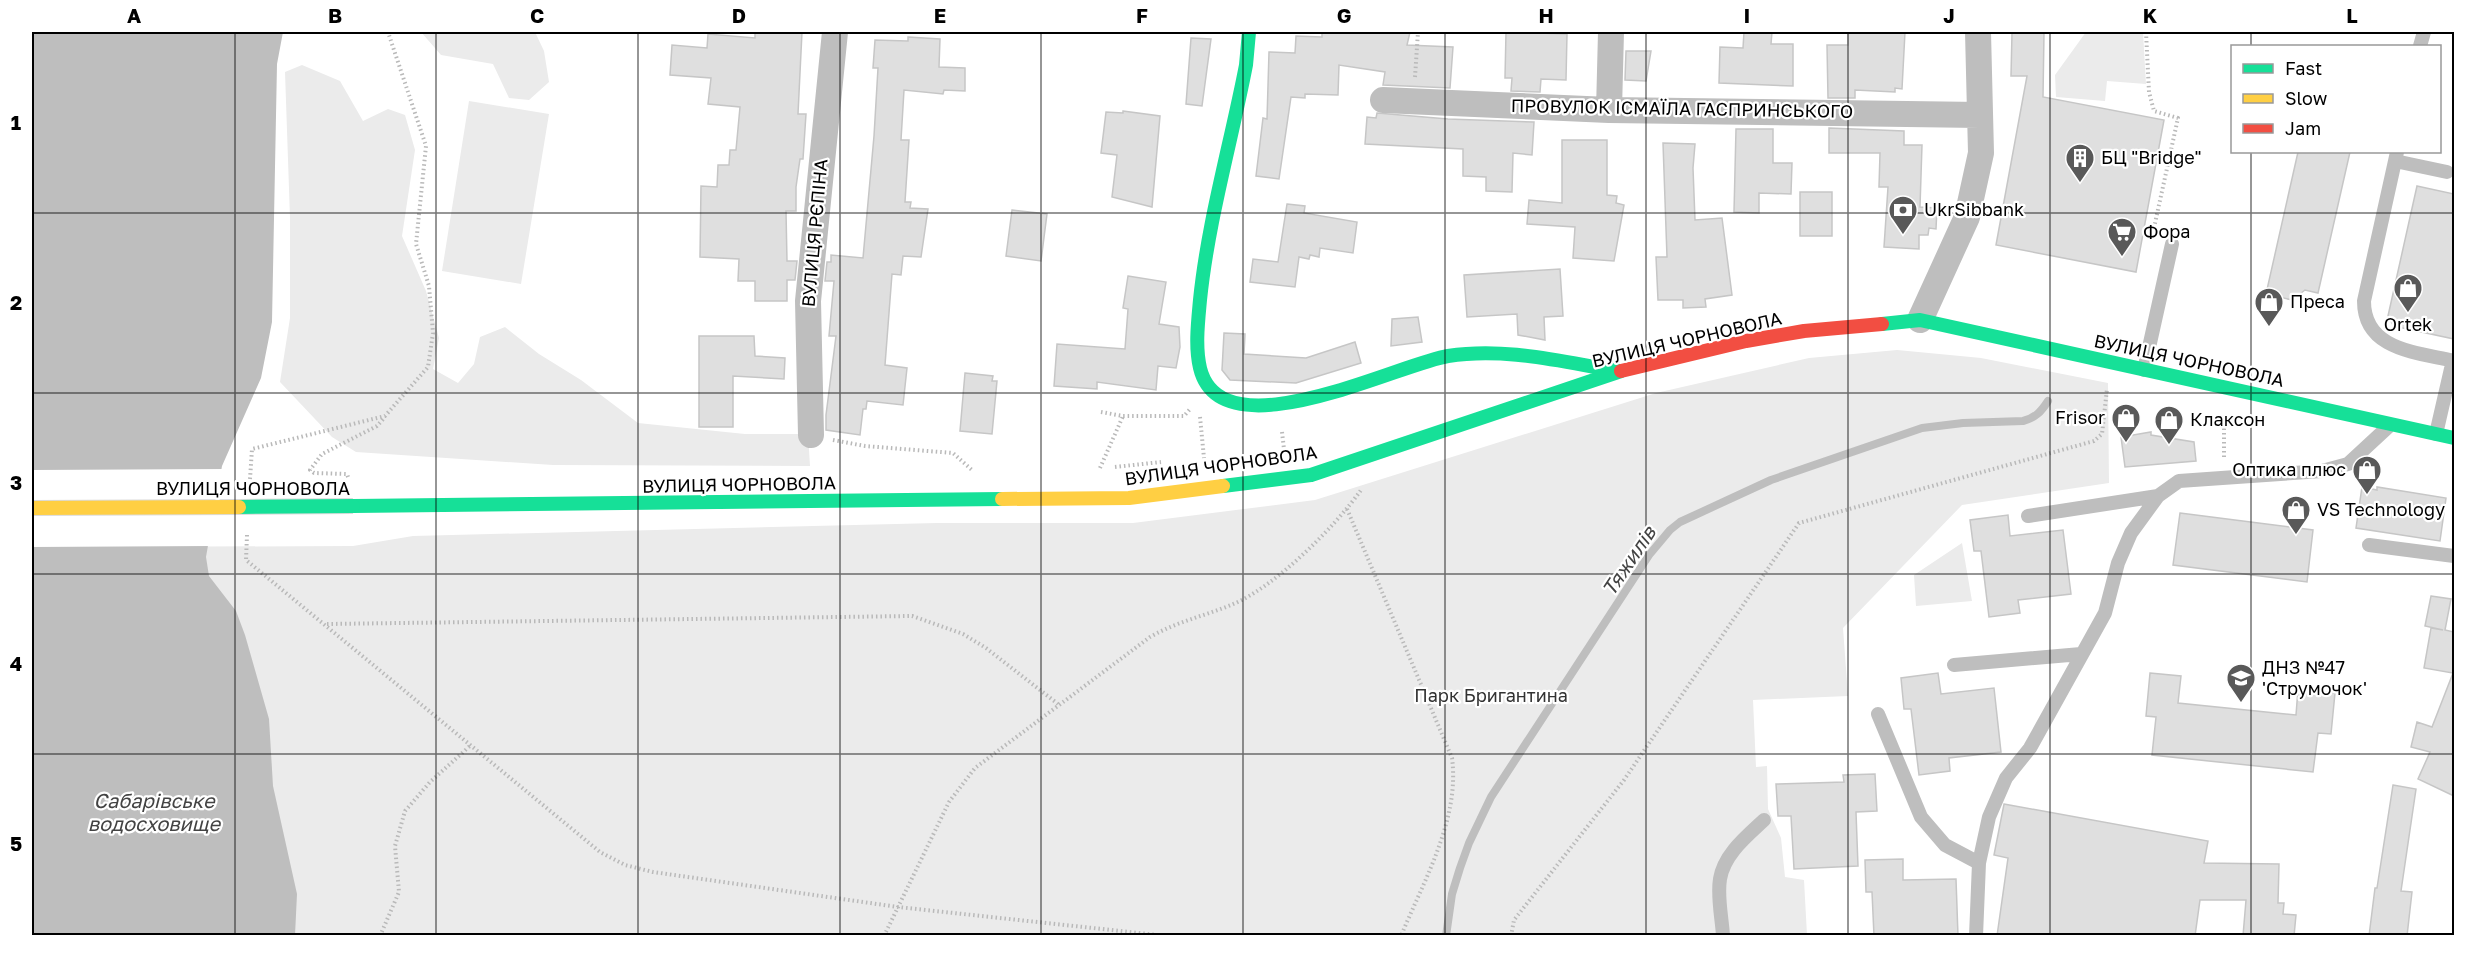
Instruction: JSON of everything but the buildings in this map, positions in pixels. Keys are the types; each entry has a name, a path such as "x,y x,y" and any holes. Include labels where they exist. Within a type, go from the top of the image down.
{"main road":[{"path":"1249,32 1243,89 1202,271 1197,343 1201,371 1212,392 1236,402 1280,404 1303,401 1447,356 1504,352 1619,371"},
{"name":"ВУЛИЦЯ ЧОРНОВОЛА","path":"32,508 1129,498 1311,475 1619,371 1746,341 1804,331 1920,320 2454,438"}],"street":[{"name":"ВУЛИЦЯ РЄПІНА","path":"810,435 808,301 835,32"},
{"path":"1609,110 1611,32"},
{"path":"1920,320 1967,217 1981,153 1978,32"},
{"name":"ПРОВУЛОК ІСМАЇЛА ГАСПРИНСЬКОГО","path":"1383,100 1609,110 1980,115"}],"lane":[{"path":"2436,434 2454,360 2388,344 2372,331 2364,316 2364,301 2396,156 2446,172"},
{"path":"2144,370 2172,244"},
{"path":"1976,936 1979,863 1989,817 2006,778 2030,748 2105,613 2118,563 2131,533 2158,496 2179,481 2322,471 2348,464 2391,424"},
{"path":"2028,516 2158,496"},
{"path":"2369,545 2454,556"},
{"path":"1954,665 2081,654"},
{"path":"1878,714 1921,817 1945,845 1979,863"},
{"path":"1723,936 1720,879 1729,857 1744,838 1764,820"}],"path":[{"path":"348,477 347,474 314,473 310,470 322,454 377,426 428,367 433,333 429,286 416,244 426,146 388,32"},
{"path":"1413,101 1418,32"},
{"path":"2146,32 2149,92 2154,111 2178,118 2150,246"},
{"path":"1511,936 1514,920 1624,780 1799,524 2094,441 2102,434 2108,383"},
{"path":"1101,412 1123,416 1184,416 1192,408"},
{"path":"1199,411 1200,438 1204,458"},
{"path":"2224,413 2224,466"},
{"path":"1100,468 1123,416"},
{"path":"252,449 385,417"},
{"path":"810,435 865,446 953,453 975,473"},
{"path":"884,936 949,802 975,768 1150,637 1171,625 1232,605 1256,593 1280,576 1347,509 1364,484"},
{"path":"1347,509 1445,738 1455,778 1451,805 1441,839 1401,936"},
{"path":"246,560 600,852 625,865 653,872 898,907 1167,936"},
{"path":"325,624 912,616 963,634 986,648 1058,705"},
{"path":"380,936 399,892 395,846 405,811 430,782 471,745"}],"green space":[{"path":"421,32 535,32 544,51 549,82 529,100 509,98 493,64 441,55"},
{"path":"2086,32 2143,32 2146,84 2107,81 2105,101 2056,97 2055,75"},
{"path":"302,65 340,81 363,121 388,109 405,115 415,150 402,236 426,291 439,338 433,369 458,383 474,364 480,337 505,327 539,354 581,380 638,423 745,434 808,434 810,466 553,465 356,452 332,437 280,382 290,318 290,218 285,72"},
{"path":"469,101 549,114 521,284 442,271"},
{"name":"Парк Бригантина","path":"1897,350 1981,358 2108,383 2109,483 1962,505 1843,628 1848,696 1753,700 1756,767 1767,766 1768,809 1781,838 1785,877 1804,880 1807,935 187,935 93,547 353,546 413,536 937,523 1133,523 1315,500 1656,393 1809,358"},
{"path":"1962,543 1972,601 1916,606 1914,575"}],"water":[{"name":"Сабарівське водосховище","path":"32,32 283,32 277,64 272,322 261,378 222,466 206,557 209,576 236,611 269,719 273,786 297,894 295,935 32,935"}],"pier":[{"path":"224,469 211,546 32,547 32,470"}],"waterway":[{"name":"Тяжилів","path":"1446,936 1452,894 1460,868 1491,797 1649,555 1670,530 1680,522 1771,480 1922,428 1963,423 2023,421 2037,414 2048,401"}],"traffic: fast":[{"path":"1249,32 1246,65 1214,211 1200,300 1197,334 1198,360 1200,368 1215,393 1241,404 1275,405 1313,398 1424,362 1470,354 1513,354 1619,371"},
{"path":"1882,324 1920,320 2454,438"},
{"path":"1223,486 1311,475 1621,371"},
{"path":"353,506 1002,499"},
{"path":"239,507 353,506"}],"traffic: slow":[{"path":"1002,499 1129,498 1223,486"},
{"path":"32,508 239,507"}],"traffic: jam":[{"path":"1621,371 1746,341 1804,331 1882,324"}],"place":[{"name":"БЦ \"Bridge\"","path":"2080,184"},
{"name":"UkrSibbank","path":"1903,236"},
{"name":"Фора","path":"2122,258"},
{"name":"Ortek","path":"2408,314"},
{"name":"Преса","path":"2269,328"},
{"name":"Frisor","path":"2126,444"},
{"name":"Клаксон","path":"2169,446"},
{"name":"Оптика плюс","path":"2367,496"},
{"name":"VS Technology","path":"2296,536"},
{"name":"ДНЗ №47 'Струмочок'","path":"2241,704"}]}
